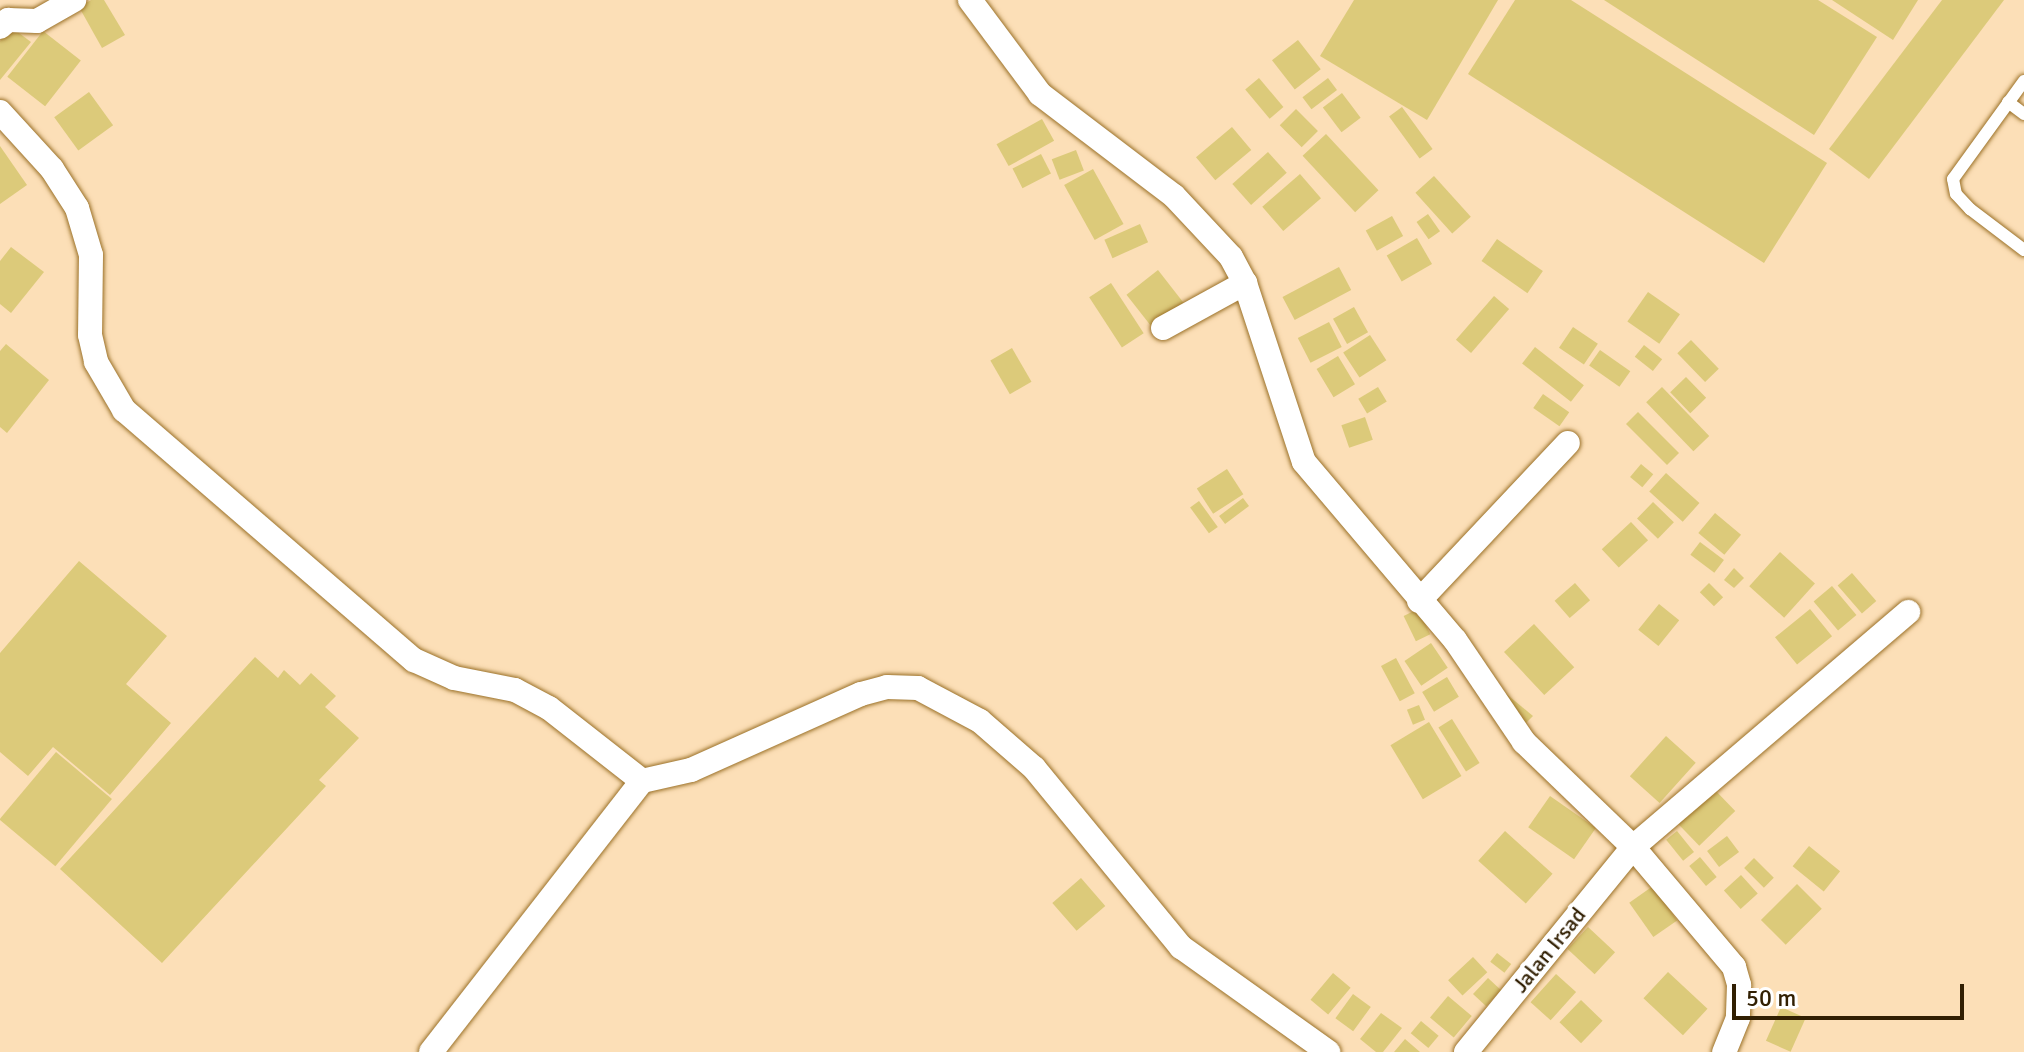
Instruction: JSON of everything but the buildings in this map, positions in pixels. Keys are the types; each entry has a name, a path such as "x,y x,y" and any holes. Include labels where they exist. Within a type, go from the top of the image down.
{"street":[{"path":"0,27 8,20 37,21 74,0"},
{"path":"970,0 1040,94 1201,220 1245,283 1304,462 1455,640 1524,742 1633,847 1734,967 1739,985 1738,1018 1724,1052"},
{"path":"0,112 52,169 77,208 91,255 90,335 96,362 124,410 414,660 454,678 515,690 549,708 642,781"},
{"path":"1163,328 1245,283"},
{"path":"1419,601 1568,443"},
{"name":"Jalan Irsad","path":"1466,1052 1633,847 1908,612"},
{"path":"431,1052 642,781 691,770 861,694 887,687 918,688 980,721 1034,768 1181,947 1328,1052"}],"lane":[{"path":"2024,81 1953,179 1956,194 1970,209 2024,250"},
{"path":"2008,102 2024,114"}]}
